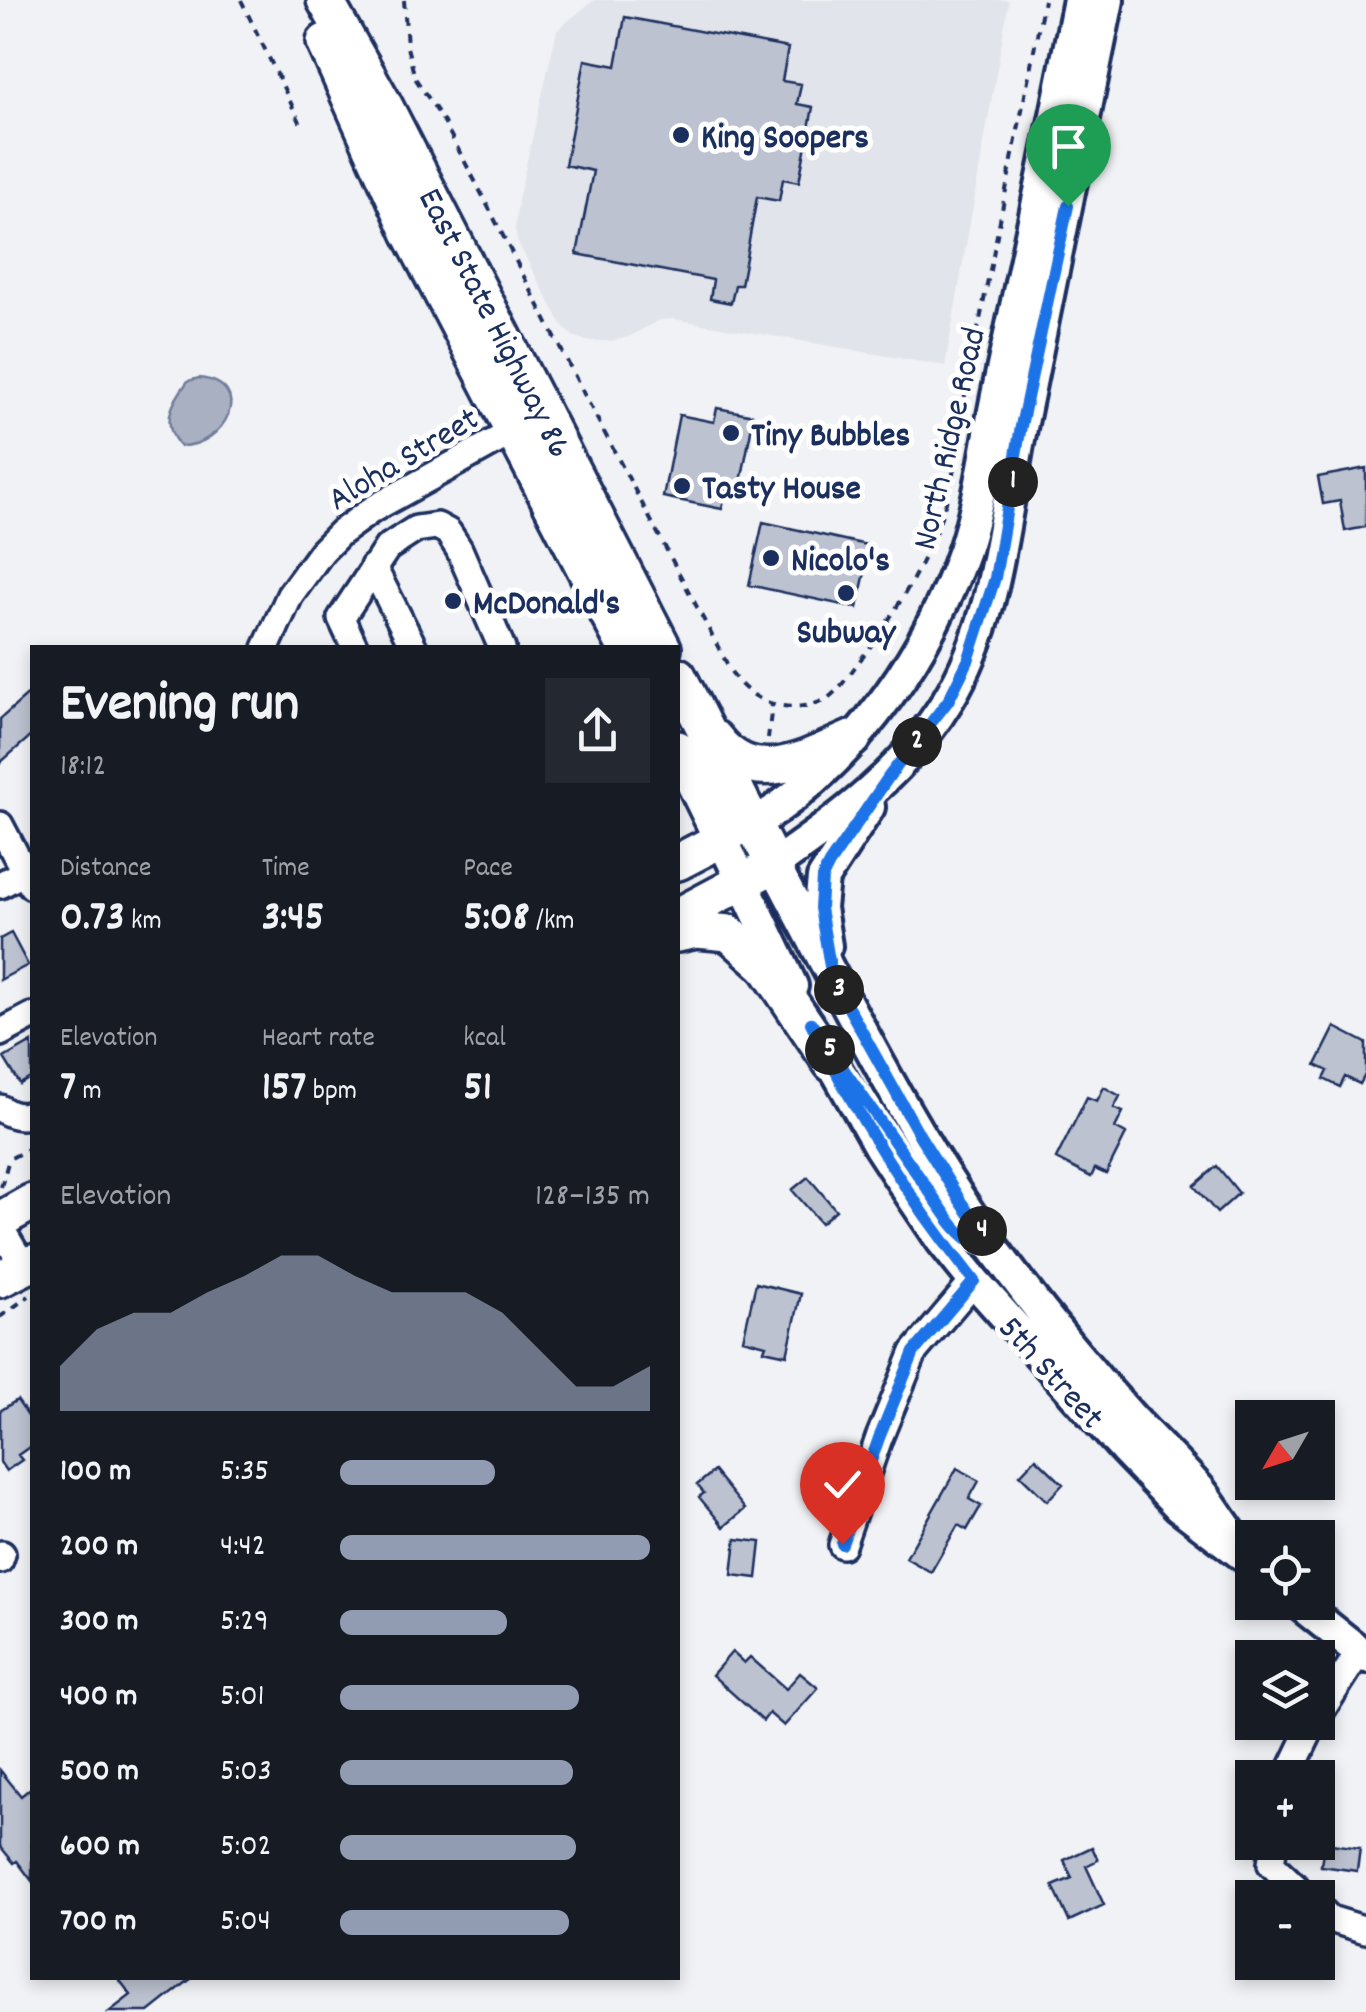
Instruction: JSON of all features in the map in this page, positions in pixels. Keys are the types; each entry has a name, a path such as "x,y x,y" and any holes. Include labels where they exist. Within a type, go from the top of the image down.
{"highway":[{"name":"East State Highway 86","path":"306,0 410,232 624,645"},
{"name":"East State Highway 86","path":"325,0 381,98 662,645"},
{"path":"684,688 719,745 730,756 751,766 780,766 854,738"},
{"path":"684,688 754,823"},
{"path":"680,753 722,839 680,861"},
{"name":"5th Street","path":"754,823 758,873"},
{"path":"680,915 758,873"},
{"path":"680,934 697,930 729,932 766,966 832,1064"},
{"path":"0,1223 30,1203"}],"main road":[{"name":"North Ridge Road","path":"722,839 774,810 854,738 910,665 940,608 964,550 980,488 1079,0"},
{"name":"North Ridge Road","path":"758,873 842,816 890,775 948,701 968,661 989,599 1108,0"},
{"path":"832,978 820,908 822,878 890,775"},
{"name":"5th Street","path":"722,839 758,873 832,978 920,1136 993,1247 1126,1412 1202,1492 1235,1539"},
{"name":"5th Street","path":"758,873 811,1023 907,1189 942,1241 1125,1450 1179,1506 1235,1549"},
{"path":"811,1023 951,1222 977,1245 993,1247"},
{"path":"974,1281 982,1278 998,1287 1090,1392 1164,1453"},
{"path":"1319,1620 1362,1655"}],"street":[{"name":"Aloha Street","path":"267,645 290,595 340,533 373,508 514,431"},
{"path":"354,645 340,618 387,548 416,529 436,526 448,532 459,549 495,642"},
{"path":"374,567 413,645"},
{"path":"0,825 30,875 0,884"},
{"path":"0,1033 30,1017"},
{"path":"0,1108 9,1114 30,1114"},
{"path":"0,1223 15,1276"},
{"path":"842,1544 914,1352 974,1281"},
{"path":"1335,1693 1362,1655"},
{"path":"1272,1860 1288,1880"},
{"path":"1335,1921 1366,1930"}],"path":[{"path":"241,0 302,126"},
{"path":"404,0 407,46 415,78 476,181 733,675 748,691 772,704 794,707 829,697 882,632 909,587 946,500 1044,0"},
{"path":"0,1190 9,1159 30,1147"},
{"path":"0,1317 15,1276"}],"shaded area":[{"path":"594,0 1009,0 945,366 674,319 660,320 628,337 610,341 586,341 563,327 518,243 515,229 518,200 557,30"}],"water":[{"path":"199,378 217,383 227,391 228,415 210,437 180,446 171,429 170,413 188,381"}],"building":[{"name":"King Soopers","path":"625,17 788,48 782,81 801,84 797,104 813,107 799,182 783,179 779,201 757,197 741,285 735,285 731,303 710,299 713,280 577,254 593,171 565,165 585,60 616,66"},
{"path":"717,408 754,415 740,487 727,485 722,509 663,497 679,415 714,422"},
{"path":"1366,468 1366,527 1345,531 1340,501 1323,504 1318,477"},
{"path":"763,522 871,546 857,608 749,585"},
{"path":"30,693 30,737 0,763 0,719"},
{"path":"11,933 28,965 0,980 0,939"},
{"path":"1335,1027 1366,1043 1366,1073 1360,1084 1345,1077 1340,1087 1324,1079 1328,1071 1316,1065"},
{"path":"30,1043 30,1078 20,1084 4,1058"},
{"path":"1104,1087 1120,1096 1114,1108 1123,1112 1115,1128 1126,1134 1106,1174 1095,1169 1091,1177 1056,1159 1087,1097 1097,1101"},
{"path":"1217,1166 1239,1193 1217,1213 1194,1186"},
{"path":"808,1177 836,1210 821,1223 792,1190"},
{"path":"756,1283 801,1294 787,1355 764,1350 766,1345 743,1339"},
{"path":"17,1400 30,1419 30,1446 18,1455 22,1460 6,1471 0,1462 0,1411"},
{"path":"1036,1458 1063,1484 1047,1501 1020,1475"},
{"path":"957,1468 979,1481 969,1499 981,1506 967,1530 958,1525 931,1572 906,1558"},
{"path":"714,1471 745,1509 724,1527 699,1497 704,1493 697,1485"},
{"path":"736,1539 761,1542 757,1578 732,1575"},
{"path":"732,1652 744,1663 750,1657 786,1689 800,1673 818,1688 784,1726 769,1713 763,1721 712,1675"},
{"path":"0,1770 21,1796 30,1789 30,1878 0,1846"},
{"path":"1335,1845 1360,1848 1357,1871 1321,1866 1322,1860 1335,1860"},
{"path":"1092,1847 1098,1860 1086,1866 1104,1905 1069,1921 1053,1886 1072,1878 1064,1860"},
{"path":"120,1980 189,1980 149,2012 109,2012 131,1995"}],"place":[{"name":"King Soopers","path":"681,135"},
{"name":"Tiny Bubbles","path":"731,433"},
{"name":"Tasty House","path":"682,486"},
{"name":"Nicolo's","path":"771,558"},
{"name":"Subway","path":"846,593"},
{"name":"McDonald's","path":"453,601"}],"route":[{"path":"842,1544 914,1352 974,1281 942,1241 879,1146 811,1023 958,1231 977,1245 993,1247 920,1136 832,978 820,908 822,878 890,775 948,701 979,632 995,578 1021,426 1068,206"}]}
